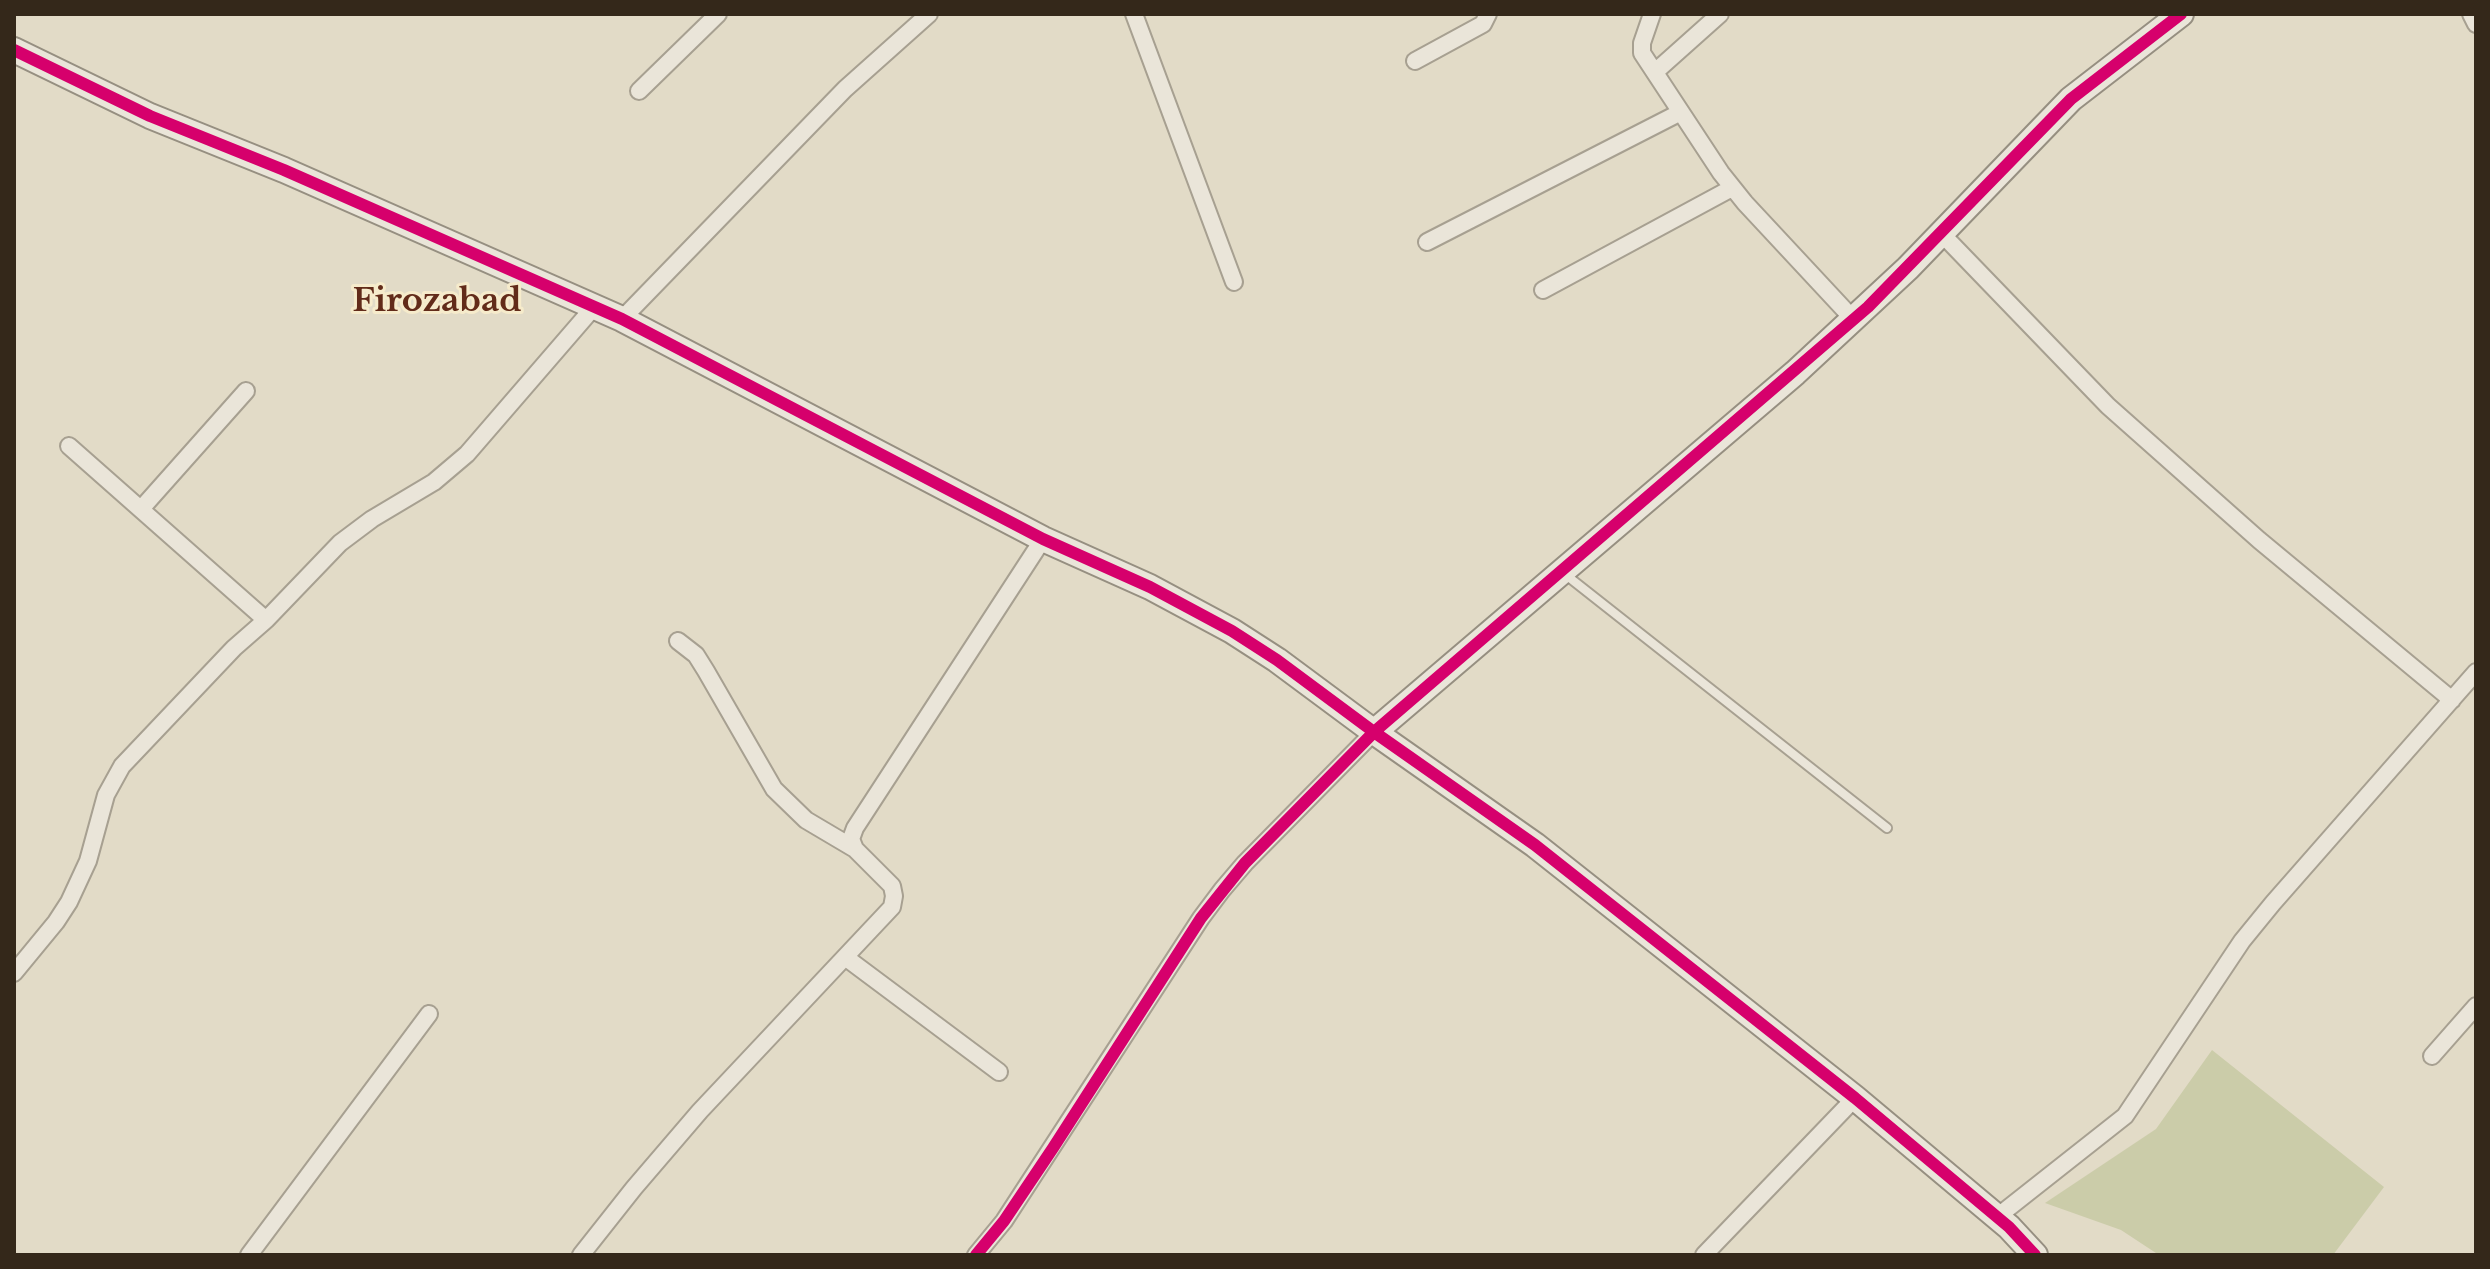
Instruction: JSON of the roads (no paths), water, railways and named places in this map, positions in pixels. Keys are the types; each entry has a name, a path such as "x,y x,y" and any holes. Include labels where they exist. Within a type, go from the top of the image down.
{"street":[{"path":"639,91 718,14"},
{"path":"622,319 845,89 929,14"},
{"path":"1134,14 1234,282"},
{"path":"1415,61 1483,24 1488,14"},
{"path":"1652,14 1642,43 1642,53 1732,188 1854,320"},
{"path":"1655,72 1720,14"},
{"path":"976,1255 1004,1221 1201,918 1245,863 1374,732 1854,320 1942,234 2015,154 2071,99 2181,14"},
{"path":"2471,14 2476,24"},
{"path":"14,50 150,116 284,170 622,319 1043,539 1150,587 1232,631 1535,845 1855,1098 1997,1217 2035,1255"},
{"path":"1427,242 1681,112"},
{"path":"1543,290 1732,188"},
{"path":"1942,234 2108,406 2259,540 2452,700"},
{"path":"14,973 69,902 88,861 106,795 122,766 340,543 372,519 434,482 467,454 594,307"},
{"path":"141,509 246,391"},
{"path":"69,446 266,620"},
{"path":"855,849 851,839 855,828 1043,539"},
{"path":"581,1255 700,1111 892,907 894,896 886,878 855,849 806,820 774,789 696,655 678,641"},
{"path":"1997,1217 2125,1116 2242,941 2476,672"},
{"path":"845,957 999,1072"},
{"path":"2432,1056 2476,1006"},
{"path":"249,1255 429,1014"},
{"path":"1704,1255 1855,1098"}],"lane":[{"path":"1562,572 1887,828"}],"district":[{"name":"Firozabad","path":"437,302"}]}
